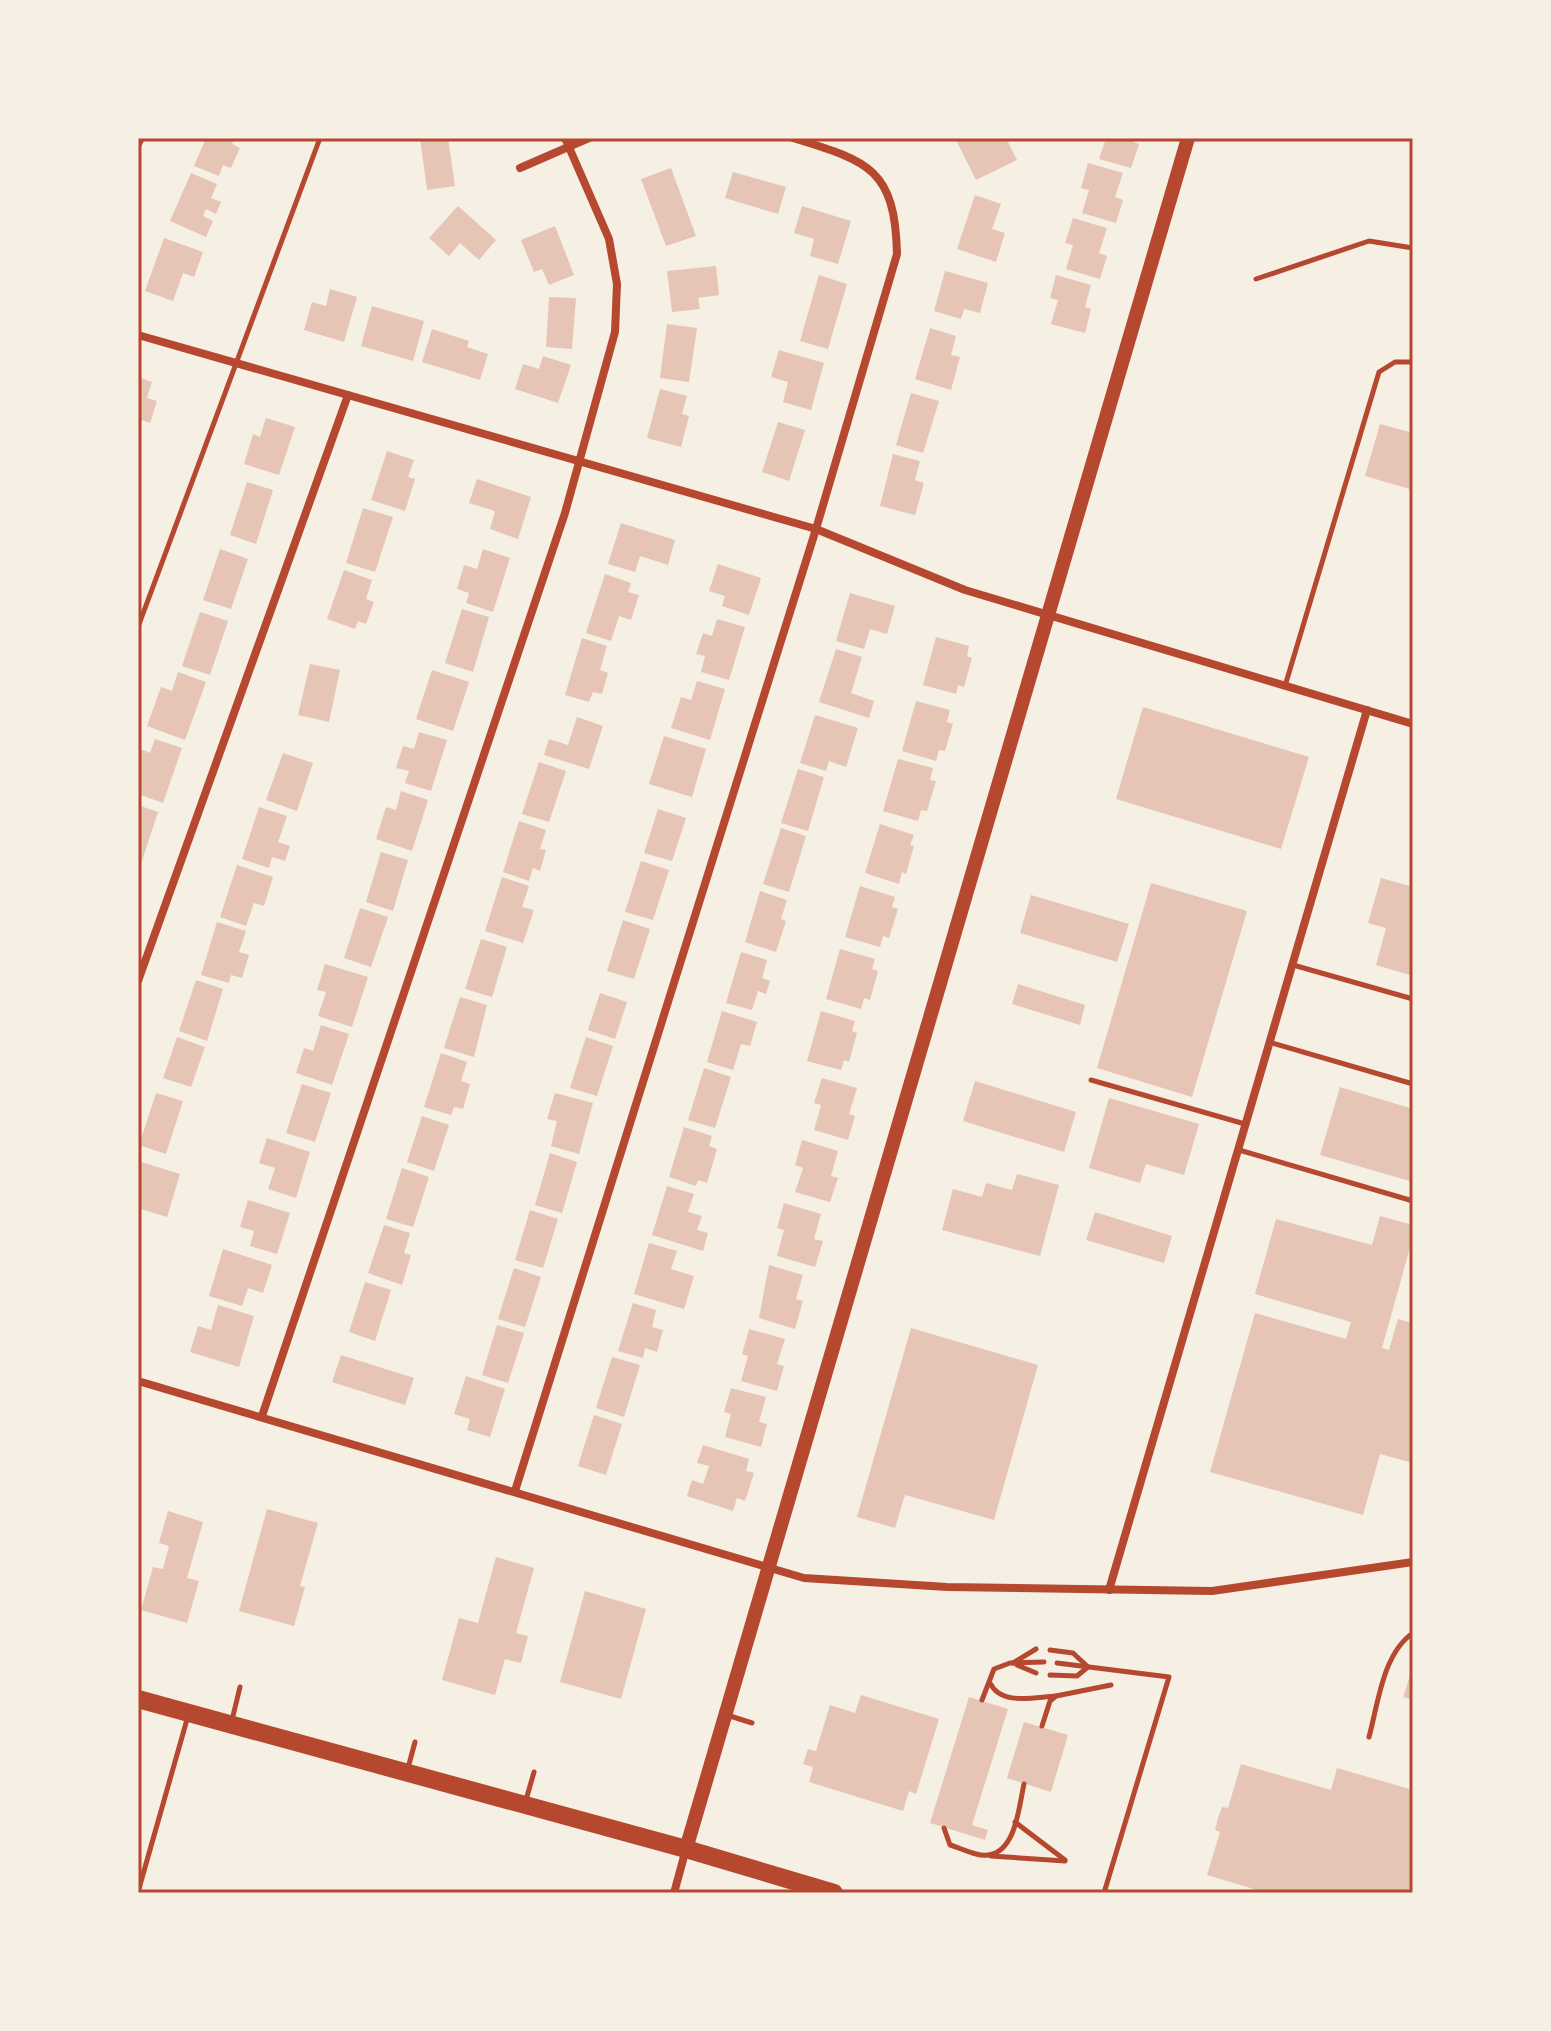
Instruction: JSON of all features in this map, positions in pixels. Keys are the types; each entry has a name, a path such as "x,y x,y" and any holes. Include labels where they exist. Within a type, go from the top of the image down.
{"highway":[{"path":"138,1699 686,1849 834,1893"}],"street":[{"path":"138,144 141,138"},
{"path":"520,168 566,142 589,138"},
{"path":"515,1491 816,529 897,254 896,218 889,193 872,171 848,155 793,138"},
{"path":"674,1893 1188,138"},
{"path":"262,1416 512,675 580,460 615,332 617,284 609,239 566,142"},
{"path":"138,335 816,529 965,590 1413,724"},
{"path":"138,981 348,395"},
{"path":"1109,1590 1367,710"},
{"path":"138,1381 804,1578 947,1587 1212,1591 1413,1562"}],"lane":[{"path":"138,627 320,138"},
{"path":"1256,279 1342,247 1369,241 1413,248"},
{"path":"1285,686 1379,372 1395,362 1413,362"},
{"path":"1292,965 1413,999"},
{"path":"1269,1042 1413,1084"},
{"path":"1091,1080 1246,1124"},
{"path":"1238,1150 1413,1201"},
{"path":"1369,1737 1391,1661 1401,1641 1413,1633"},
{"path":"982,1700 994,1669 1013,1663 1036,1649"},
{"path":"1050,1650 1073,1653 1088,1667"},
{"path":"1013,1663 1044,1662"},
{"path":"1013,1663 1036,1673"},
{"path":"1057,1663 1169,1677 1104,1893"},
{"path":"1050,1675 1077,1676 1088,1667"},
{"path":"989,1682 994,1691 1004,1697 1056,1696 1111,1685"},
{"path":"230,1725 240,1687"},
{"path":"1042,1726 1050,1701 1056,1696"},
{"path":"138,1892 189,1713"},
{"path":"726,1715 752,1723"},
{"path":"407,1773 415,1742"},
{"path":"524,1805 534,1772"},
{"path":"986,1856 1006,1845 1024,1784"},
{"path":"944,1828 950,1845 986,1856 1065,1861 1015,1822"}],"building":[{"path":"206,138 235,138 232,144 240,148 231,168 223,165 219,176 194,166"},
{"path":"420,138 448,138 455,186 427,190"},
{"path":"955,138 1006,138 1017,160 976,180"},
{"path":"1106,138 1134,138 1133,142 1139,144 1131,168 1099,159"},
{"path":"1088,163 1123,173 1115,197 1123,200 1116,223 1082,213 1089,190 1081,188"},
{"path":"671,168 696,236 666,246 641,179"},
{"path":"733,172 786,187 778,214 725,198"},
{"path":"191,173 217,184 211,198 221,202 216,214 206,209 203,216 213,221 206,237 170,221"},
{"path":"975,195 1001,204 992,229 1005,233 996,262 957,249"},
{"path":"458,206 496,240 479,260 460,243 449,256 429,238"},
{"path":"802,206 851,221 838,264 810,256 814,239 794,233"},
{"path":"1073,218 1107,228 1099,253 1107,256 1100,279 1066,269 1073,245 1065,243"},
{"path":"555,226 574,275 549,285 542,269 534,272 521,240"},
{"path":"164,238 203,252 194,277 183,273 173,301 145,291"},
{"path":"716,266 719,295 698,298 700,309 672,312 667,271"},
{"path":"945,271 988,283 980,313 964,309 961,319 934,311"},
{"path":"819,275 847,284 828,349 800,341"},
{"path":"1056,275 1091,285 1085,307 1091,309 1085,333 1051,324 1058,300 1050,298"},
{"path":"330,289 357,297 344,342 304,330 312,302 326,306"},
{"path":"549,297 576,298 572,349 546,347"},
{"path":"372,306 424,321 413,361 361,346"},
{"path":"667,324 697,328 689,382 660,378"},
{"path":"930,328 956,336 951,355 960,357 951,390 915,379"},
{"path":"432,329 469,341 467,347 488,354 480,380 422,362"},
{"path":"779,350 824,363 811,410 783,402 788,382 771,377"},
{"path":"543,356 571,365 558,403 515,389 523,364 539,369"},
{"path":"138,377 152,382 147,398 157,401 150,423 142,420 139,429"},
{"path":"660,389 687,396 682,414 689,416 681,447 647,438"},
{"path":"911,393 939,401 923,453 896,445"},
{"path":"266,418 295,427 279,475 244,464 253,434 260,437"},
{"path":"778,422 805,430 789,481 762,472"},
{"path":"1380,424 1413,433 1413,490 1365,476"},
{"path":"387,451 414,460 408,477 415,479 405,511 371,500"},
{"path":"893,454 920,461 915,480 924,483 915,515 880,506"},
{"path":"477,479 531,497 518,539 490,529 495,511 469,503"},
{"path":"247,482 273,490 256,544 230,535"},
{"path":"363,508 393,517 375,572 346,563"},
{"path":"621,523 675,540 668,565 640,556 635,572 608,564"},
{"path":"220,549 248,559 231,609 203,600"},
{"path":"483,549 510,558 493,612 466,603 469,593 457,589 464,565 477,569"},
{"path":"718,564 761,578 749,615 722,606 725,596 709,591"},
{"path":"344,570 372,580 366,599 374,602 366,624 358,621 355,629 327,619"},
{"path":"605,574 631,583 628,592 639,595 631,620 619,616 611,641 586,633"},
{"path":"850,593 895,606 887,634 870,629 864,649 836,641"},
{"path":"462,609 489,617 473,672 445,663"},
{"path":"200,612 228,621 210,675 182,666"},
{"path":"717,619 745,627 729,680 701,672 705,656 696,654 703,633 712,636"},
{"path":"936,637 969,646 967,656 972,658 964,687 958,685 956,694 923,685"},
{"path":"582,638 607,646 600,670 608,673 602,694 593,692 589,702 565,695"},
{"path":"836,649 862,657 851,693 874,701 869,718 819,702"},
{"path":"310,664 340,670 329,722 298,715"},
{"path":"432,670 469,682 453,731 416,719"},
{"path":"178,672 206,682 185,740 147,726 161,687 172,691"},
{"path":"697,681 725,689 710,740 671,728 681,697 691,700"},
{"path":"916,701 950,710 947,722 953,724 945,751 939,750 936,761 902,751"},
{"path":"1143,707 1309,757 1281,849 1116,799"},
{"path":"815,715 858,728 846,767 829,761 826,771 800,763"},
{"path":"577,717 603,726 589,769 544,755 549,739 568,745"},
{"path":"419,732 447,740 431,791 405,783 409,771 396,768 403,746 414,749"},
{"path":"664,736 706,749 692,797 649,784"},
{"path":"155,739 182,748 163,803 138,794 138,748 150,753"},
{"path":"283,753 313,763 297,811 266,800"},
{"path":"898,759 933,768 930,780 936,781 927,811 921,810 918,821 883,811"},
{"path":"539,762 566,771 549,822 522,814"},
{"path":"798,769 824,777 808,831 781,823"},
{"path":"401,791 428,800 412,851 376,839 386,807 396,810"},
{"path":"138,805 158,812 139,870 138,870"},
{"path":"259,807 287,816 278,842 290,846 285,861 272,857 269,868 242,859"},
{"path":"658,809 686,818 672,861 644,853"},
{"path":"519,821 546,830 540,849 546,850 540,871 533,868 529,881 503,872"},
{"path":"880,824 914,835 906,874 902,872 899,884 865,873"},
{"path":"781,828 806,836 789,892 763,884"},
{"path":"381,852 408,860 393,911 366,902"},
{"path":"641,861 669,870 653,920 625,912"},
{"path":"237,865 273,877 264,906 254,903 246,926 220,917"},
{"path":"502,877 529,886 522,907 534,910 523,943 485,931"},
{"path":"1381,878 1413,887 1413,976 1376,965 1386,928 1368,923"},
{"path":"1151,883 1247,911 1192,1097 1097,1068"},
{"path":"860,886 895,897 892,907 898,909 889,938 883,936 880,947 845,937"},
{"path":"760,891 787,900 781,919 786,921 776,952 745,942"},
{"path":"1031,895 1129,924 1117,962 1020,933"},
{"path":"360,908 388,917 371,967 344,958"},
{"path":"623,920 650,929 634,979 607,971"},
{"path":"217,922 246,931 239,952 249,955 242,978 231,975 229,983 201,975"},
{"path":"481,939 507,947 492,997 465,989"},
{"path":"840,949 875,959 872,969 878,971 870,1000 864,998 861,1009 826,999"},
{"path":"741,952 767,960 762,978 770,981 766,994 758,991 752,1010 726,1003"},
{"path":"325,964 368,977 352,1027 318,1016 326,992 317,990"},
{"path":"196,980 223,989 207,1041 179,1031"},
{"path":"1018,984 1085,1005 1080,1025 1012,1004"},
{"path":"600,993 627,1002 615,1039 588,1030"},
{"path":"460,997 487,1005 474,1057 444,1048"},
{"path":"722,1011 757,1022 750,1046 741,1044 733,1070 707,1062"},
{"path":"821,1011 855,1021 852,1031 857,1033 849,1062 844,1060 841,1070 807,1061"},
{"path":"321,1025 349,1034 332,1085 296,1073 304,1048 313,1051"},
{"path":"177,1037 205,1047 191,1087 163,1078"},
{"path":"586,1037 613,1046 597,1096 570,1088"},
{"path":"441,1053 467,1062 461,1081 470,1084 463,1109 454,1107 451,1115 424,1107"},
{"path":"704,1068 731,1077 715,1128 688,1120"},
{"path":"822,1078 857,1088 849,1114 855,1116 848,1140 814,1130 821,1105 814,1103"},
{"path":"975,1081 1076,1112 1064,1152 963,1121"},
{"path":"302,1084 331,1093 315,1142 286,1133"},
{"path":"1340,1087 1413,1109 1413,1182 1320,1155"},
{"path":"156,1093 183,1101 166,1154 139,1145"},
{"path":"555,1093 593,1103 579,1154 551,1146 557,1121 547,1119"},
{"path":"1109,1098 1199,1124 1184,1175 1146,1164 1140,1183 1089,1168"},
{"path":"422,1116 449,1125 434,1171 407,1162"},
{"path":"684,1127 712,1136 709,1146 717,1149 707,1183 698,1180 696,1186 669,1177"},
{"path":"267,1138 310,1152 296,1198 268,1189 275,1168 259,1163"},
{"path":"802,1140 838,1151 831,1176 838,1178 830,1202 795,1192 803,1168 795,1165"},
{"path":"550,1153 577,1162 562,1213 535,1205"},
{"path":"138,1161 180,1174 167,1217 138,1208"},
{"path":"402,1168 429,1177 413,1227 386,1219"},
{"path":"1017,1174 1059,1185 1040,1256 942,1230 953,1189 982,1197 986,1183 1012,1190"},
{"path":"667,1186 694,1194 688,1212 702,1216 697,1230 708,1233 703,1251 652,1235"},
{"path":"248,1200 290,1213 277,1254 250,1246 254,1231 240,1227"},
{"path":"784,1203 821,1214 814,1239 823,1241 815,1267 777,1256 784,1230 777,1228"},
{"path":"530,1210 558,1219 543,1268 515,1260"},
{"path":"1095,1212 1172,1236 1164,1263 1086,1240"},
{"path":"1380,1216 1413,1225 1413,1237 1382,1348 1389,1350 1398,1319 1413,1323 1413,1463 1380,1454 1363,1515 1210,1472 1255,1313 1346,1339 1351,1322 1255,1294 1276,1219 1372,1245"},
{"path":"384,1225 410,1233 404,1253 411,1255 402,1285 368,1273"},
{"path":"649,1243 677,1251 671,1269 694,1276 684,1309 634,1294"},
{"path":"223,1249 272,1265 263,1293 248,1288 242,1306 209,1296"},
{"path":"769,1265 803,1275 796,1299 803,1301 795,1329 759,1318"},
{"path":"514,1268 541,1277 525,1327 498,1319"},
{"path":"365,1282 391,1290 375,1341 349,1332"},
{"path":"633,1303 656,1310 652,1327 663,1330 657,1352 645,1348 643,1358 618,1351"},
{"path":"218,1305 254,1316 239,1367 190,1352 198,1326 211,1330"},
{"path":"497,1325 524,1333 508,1383 482,1375"},
{"path":"911,1328 1038,1365 994,1520 905,1495 895,1528 857,1517"},
{"path":"749,1329 785,1339 777,1364 784,1366 777,1391 741,1381 748,1356 742,1354"},
{"path":"341,1355 414,1378 405,1405 332,1382"},
{"path":"612,1357 640,1365 624,1417 596,1408"},
{"path":"466,1376 505,1389 490,1437 467,1430 470,1419 454,1414"},
{"path":"731,1388 766,1397 759,1422 767,1424 761,1447 725,1437 731,1414 724,1412"},
{"path":"594,1415 622,1424 606,1475 578,1466"},
{"path":"703,1445 749,1459 746,1471 754,1473 745,1501 737,1498 733,1511 687,1496 692,1480 703,1484 709,1466 697,1463"},
{"path":"267,1509 318,1523 300,1586 305,1587 294,1626 239,1611"},
{"path":"168,1511 203,1522 187,1578 199,1581 187,1623 141,1610 153,1567 163,1569 169,1546 159,1543"},
{"path":"496,1557 534,1568 516,1633 528,1636 521,1663 505,1659 495,1695 442,1680 459,1618 478,1623"},
{"path":"585,1591 646,1609 621,1699 560,1682"},
{"path":"1413,1667 1413,1700 1403,1697"},
{"path":"861,1695 939,1719 916,1794 909,1791 903,1811 809,1782 813,1767 803,1764 808,1749 816,1751 830,1705 855,1713"},
{"path":"969,1697 1008,1709 972,1825 988,1830 985,1840 930,1823"},
{"path":"1024,1722 1068,1735 1051,1792 1007,1778"},
{"path":"1241,1764 1331,1790 1337,1768 1413,1790 1413,1893 1267,1893 1207,1875 1220,1832 1215,1830 1218,1818 1222,1807 1228,1808"}]}
